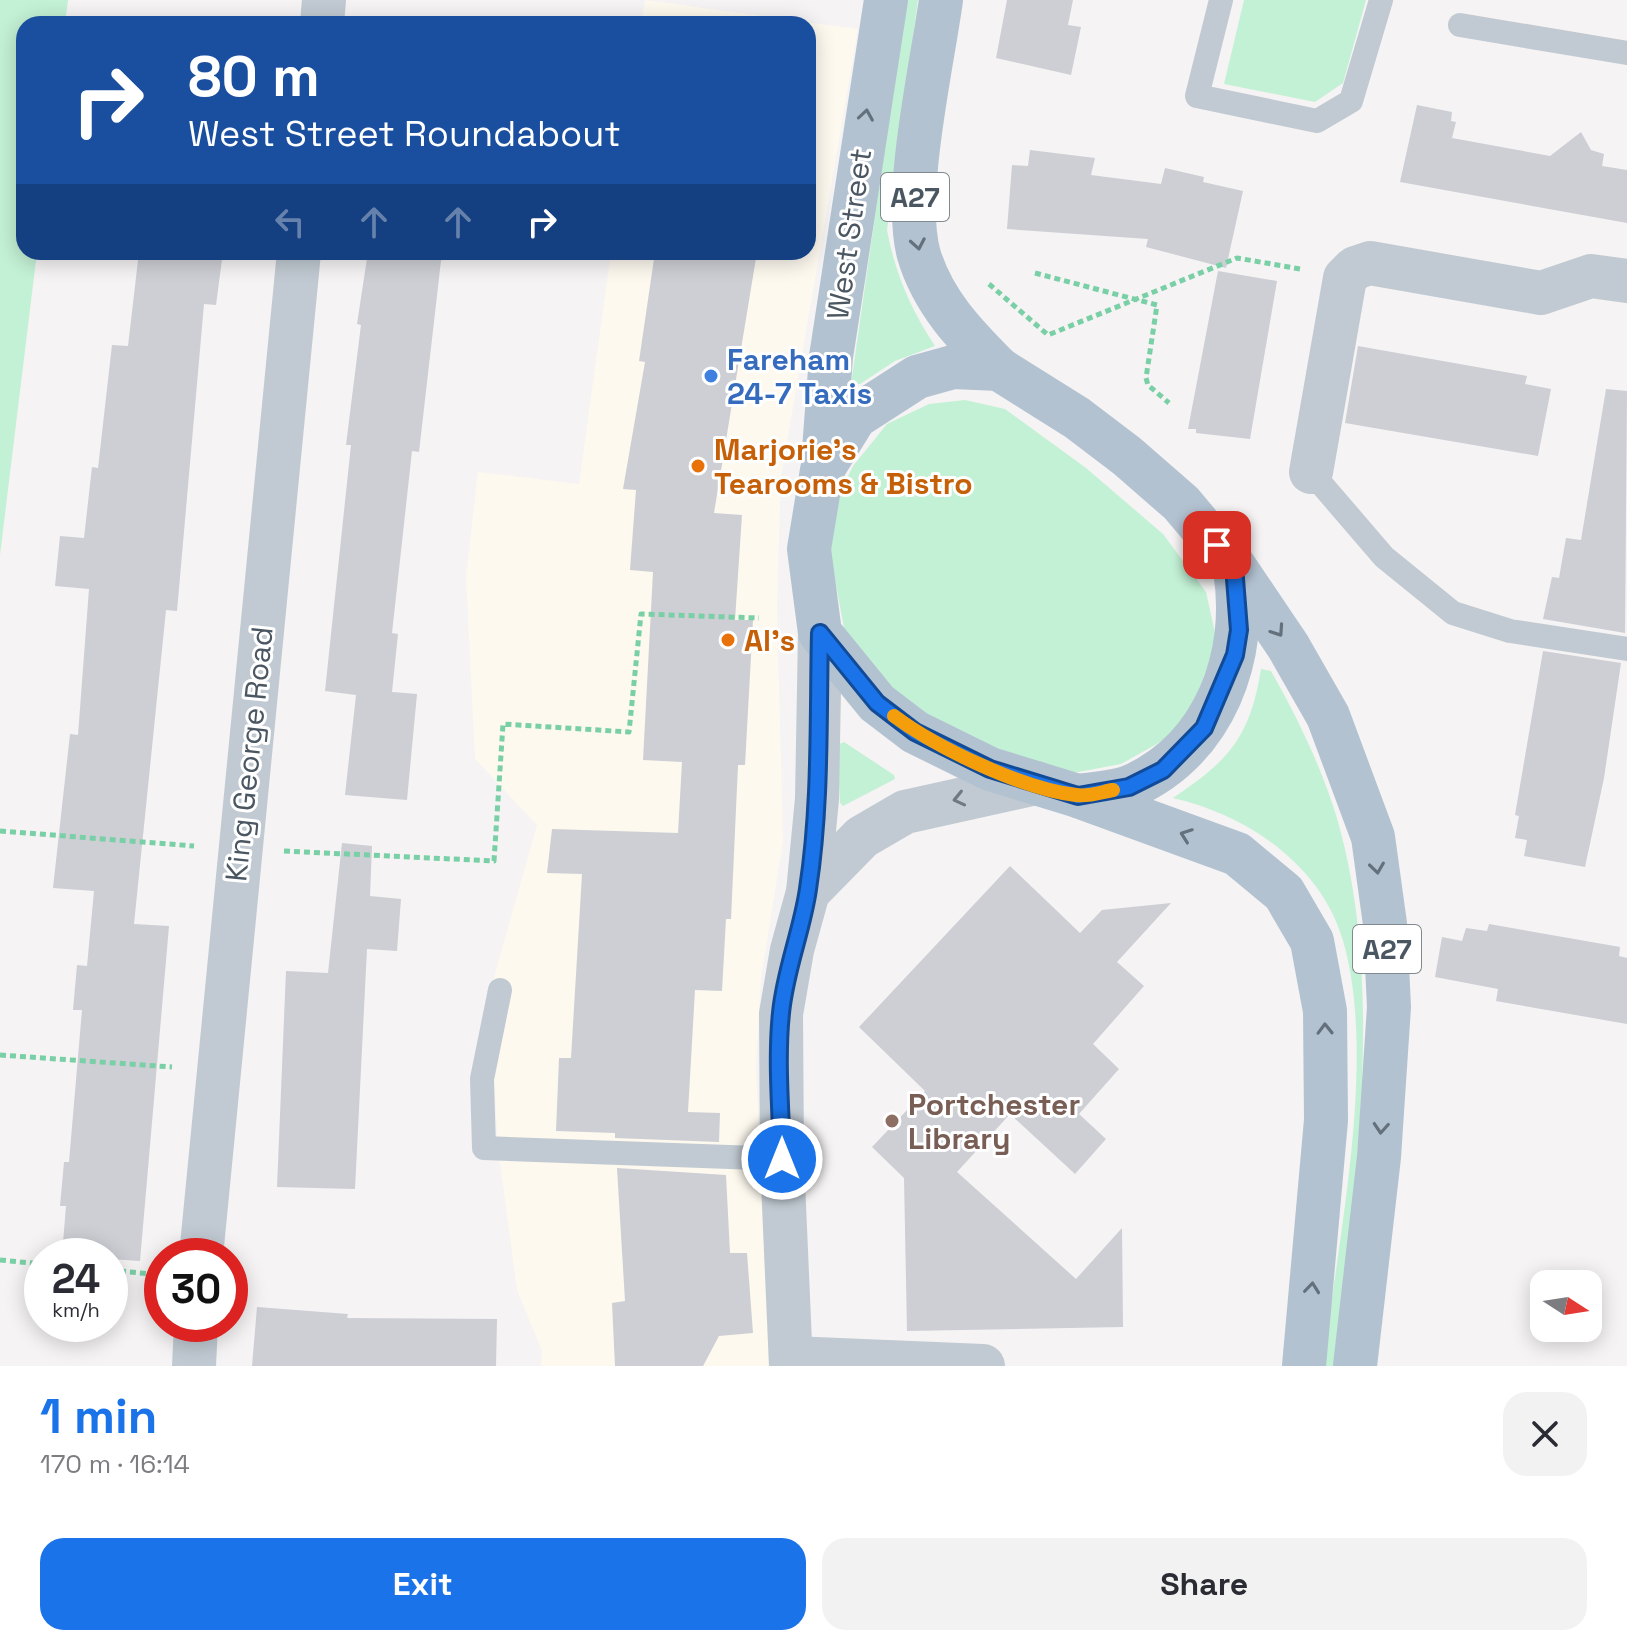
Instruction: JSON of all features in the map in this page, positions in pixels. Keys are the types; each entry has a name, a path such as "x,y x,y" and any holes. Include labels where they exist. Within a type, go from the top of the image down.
{"main road":[{"name":"West Street","path":"820,633 809,549 822,470 833,342 886,0"},
{"name":"West Street","path":"941,0 915,179 919,254 953,323 999,369 1077,418 1127,456 1181,503 1234,566"},
{"path":"822,470 855,417 907,382 953,367 999,369"},
{"path":"820,633 877,703 915,732 990,769 1078,796 1129,787 1163,770 1204,728 1235,655 1239,630 1234,566"},
{"name":"A27","path":"1234,566 1288,646 1328,716 1375,851 1385,924 1389,1007 1379,1157 1355,1366"},
{"name":"A27","path":"1078,796 1237,854 1284,893 1312,941 1325,1011 1326,1120 1304,1366"}],"street":[{"name":"King George Road","path":"203,1238 298,260"},
{"path":"1311,472 1345,278 1355,268 1370,263 1541,293 1591,276 1627,281"},
{"path":"820,633 817,799 808,892 792,950 781,1014 782,1159 791,1362 983,1366"},
{"path":"808,892 862,837 905,812 1036,783"},
{"path":"194,1366 195,1342"}],"lane":[{"path":"1221,0 1197,96 1317,121 1351,101 1381,0"},
{"path":"1460,25 1627,53"},
{"path":"1311,472 1384,557 1453,613 1510,631 1627,649"},
{"path":"500,990 482,1079 484,1148 782,1159"}],"path":[{"path":"989,284 1048,335 1237,258 1345,278"},
{"path":"1035,273 1157,305"},
{"path":"1158,289 1146,378 1148,385 1169,403"},
{"path":"0,831 240,849 494,861 503,724 629,732 641,614 759,618"},
{"path":"0,1055 217,1070"},
{"path":"0,1260 24,1262"}],"shaded area":[{"path":"645,0 763,16 642,16"},
{"path":"816,23 858,29 781,477 777,605 783,841 761,979 756,1067 769,1366 541,1366 542,1351 517,1290 498,1148 489,995 537,825 475,759 466,577 478,472 579,484 610,260 816,260"}],"green space":[{"path":"0,0 68,0 66,16 16,16 16,260 36,260 0,555"},
{"path":"906,0 918,0 887,230 905,291 935,346 895,361 860,384 851,384"},
{"path":"1244,0 1366,0 1343,83 1315,102 1224,84"},
{"path":"965,400 1005,409 1086,468 1163,534 1206,592 1215,633 1210,660 1190,713 1171,736 1121,764 1073,773 976,744 915,716 845,633 829,548 839,495 853,466 887,424 929,404"},
{"path":"1261,669 1271,671 1281,688 1330,796 1351,881 1360,949 1362,1089 1334,1366 1323,1366 1356,1098 1357,1043 1353,992 1344,944 1334,916 1319,891 1279,848 1228,817 1173,798 1209,772 1234,745 1250,713"},
{"path":"844,742 894,775 895,779 843,806 840,803 837,745"}],"building":[{"path":"1007,0 1073,0 1068,25 1081,27 1071,75 996,58"},
{"path":"1417,105 1452,112 1451,121 1456,122 1452,138 1550,156 1581,132 1591,150 1604,154 1602,166 1627,170 1627,223 1400,182"},
{"path":"1030,150 1095,158 1091,175 1161,184 1165,168 1204,177 1203,182 1243,191 1226,268 1146,247 1148,239 1007,229 1012,165 1028,166"},
{"path":"138,260 222,260 216,305 204,304 177,611 166,610 134,924 169,926 140,1261 128,1260 128,1238 63,1238 66,1206 60,1206 64,1162 69,1162 82,1010 73,1010 77,965 87,966 94,891 53,888 70,734 78,735 89,589 55,586 60,536 84,538 92,467 98,468 112,345 128,346"},
{"path":"367,260 441,260 419,452 412,451 392,633 398,634 392,692 417,694 407,800 345,795 356,695 325,691 351,445 346,445 361,325 357,324"},
{"path":"654,260 756,260 714,513 742,515 735,620 753,620 745,765 738,765 731,919 726,919 722,991 695,990 688,1112 720,1113 719,1142 615,1138 615,1133 556,1131 559,1058 571,1058 582,874 547,873 552,829 678,833 682,762 643,760 653,572 630,570 636,490 623,489 645,362 639,361"},
{"path":"1218,271 1277,281 1250,439 1196,433 1196,429 1188,429"},
{"path":"1358,346 1527,376 1525,384 1551,389 1538,456 1345,423"},
{"path":"1606,389 1627,391 1625,633 1543,619 1552,577 1559,578 1566,538 1581,540"},
{"path":"1543,651 1621,663 1604,778 1585,867 1524,856 1527,840 1515,838 1519,816 1515,815"},
{"path":"342,843 372,846 370,896 401,899 397,951 367,949 355,1189 277,1187 286,971 328,973"},
{"path":"1010,866 1080,933 1102,910 1171,903 1117,962 1144,986 1093,1044 1119,1069 1079,1114 1106,1139 1075,1174 1010,1114 957,1172 1076,1279 1122,1228 1123,1327 907,1331 904,1178 872,1147 925,1091 859,1027"},
{"path":"1489,924 1620,947 1619,956 1627,958 1627,1024 1496,1001 1498,989 1435,977 1442,937 1462,941 1466,928 1487,931"},
{"path":"617,1168 726,1175 730,1253 747,1253 753,1333 719,1336 703,1366 615,1366 612,1303 625,1301"},
{"path":"257,1307 348,1314 347,1318 497,1319 496,1366 252,1366"}],"slow traffic":[{"path":"894,716 915,732 990,769 1078,796 1113,790"}],"place":[{"name":"Fareham 24-7 Taxis","path":"711,376"},
{"name":"Marjorie's Tearooms & Bistro","path":"698,466"},
{"name":"Al's","path":"728,640"},
{"name":"Portchester Library","path":"892,1121"}],"route":[{"path":"782,1159 781,1014 792,950 808,892 817,799 820,633 877,703 915,732 990,769 1078,796 1129,787 1163,770 1204,728 1235,655 1239,630 1239,591 1234,566 1217,545"}]}
